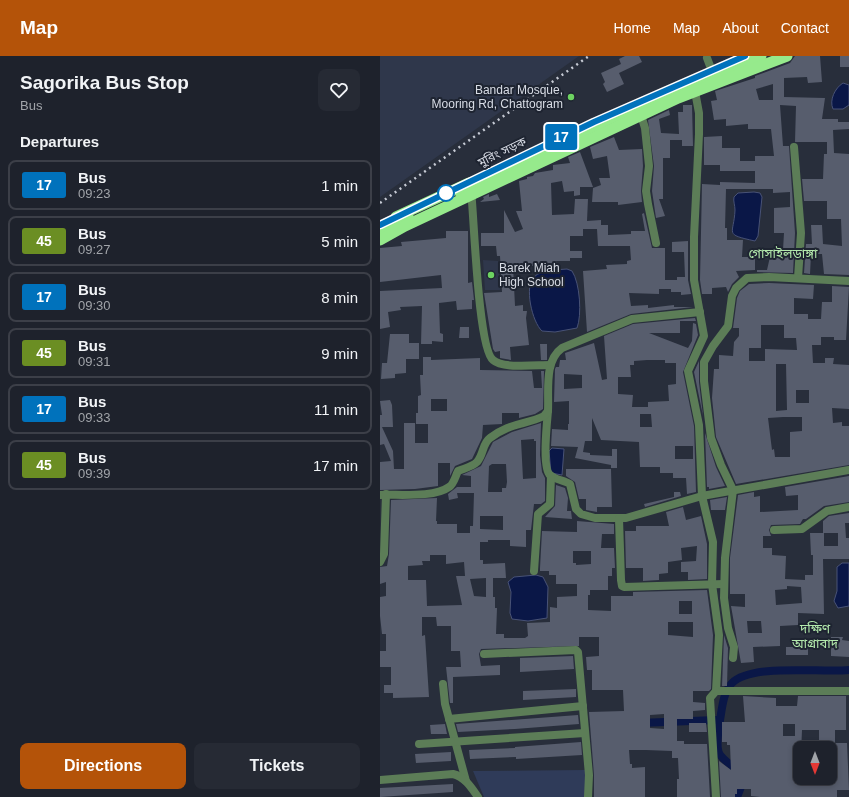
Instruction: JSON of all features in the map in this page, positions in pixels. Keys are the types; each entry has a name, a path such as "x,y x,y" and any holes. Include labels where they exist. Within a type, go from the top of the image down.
{"highway":[{"name":"মুরিং সড়ক","path":"380,225 588,125 745,56"},
{"path":"380,230 593,126 687,85 761,56"},
{"path":"380,240 405,226 678,98 787,56"}],"street":[{"path":"707,58 717,85"},
{"path":"692,78 699,113 699,159 694,237 694,280 704,336 688,371 699,425 702,496 713,538 712,584 719,631 718,692"},
{"path":"637,103 646,139 649,166 646,191 656,243"},
{"path":"794,147 801,233 798,278"},
{"path":"470,182 477,277 485,343 489,356 493,361 506,365 550,365"},
{"path":"733,658 734,647 728,628 724,584 733,490 721,465 712,438 704,381 704,362 713,346 728,326 732,296 747,278 757,276 849,281"},
{"path":"534,571 538,514 550,504 551,476 547,468 548,411 550,365 556,352 562,348 632,319 700,312"},
{"path":"380,562 384,554 383,495 429,494 448,488 453,484 458,471 469,467 478,461 486,442 491,437 508,426 538,419 544,416 548,411"},
{"path":"551,476 570,484 576,509 581,514 595,518 619,518 636,516 702,496 849,470"},
{"path":"774,530 802,529 828,511 849,507"},
{"path":"619,518 622,586 724,584"},
{"path":"484,654 576,650 579,655 586,733 589,775 588,797"},
{"path":"443,684 445,704 466,781"},
{"path":"716,797 710,698 718,692 849,691"},
{"path":"449,719 583,706"},
{"path":"419,744 586,733"},
{"path":"380,780 453,774 466,781 478,797"}],"shaded area":[{"path":"380,56 579,56 380,197"},
{"path":"843,83 849,85 849,105 843,109 833,109 832,98"},
{"path":"738,193 760,193 762,197 758,236 755,241 734,235 732,229 735,210 734,197"},
{"name":"Barek Miah High School","path":"483,260 498,261 500,290 485,290"},
{"path":"567,269 572,271 577,283 580,307 577,328 555,332 542,331 535,320 530,304 531,282 537,274 550,270"},
{"path":"552,448 564,449 562,475 551,473 549,451"},
{"path":"842,563 849,563 849,606 838,608 834,601 837,591 837,567"},
{"path":"536,575 543,577 548,587 547,618 528,621 512,619 510,613 511,592 508,582 514,577"},
{"path":"585,770 585,797 484,797 473,771"}],"building":[{"path":"625,56 639,56 642,62 619,73 624,84 607,92 603,84 605,82 601,73 621,64 619,59"},
{"path":"795,56 820,56 822,82 808,83 807,77 784,78 784,97 825,98 822,119 838,119 838,122 849,122 849,129 833,130 834,153 849,154 849,275 824,274 822,254 811,254 810,274 804,273 806,244 812,244 811,225 822,225 823,244 842,246 841,219 827,219 827,201 804,201 802,179 823,179 824,154 827,154 827,142 795,142 796,106 780,105 783,146 789,146 795,233 793,273 757,272 757,270 767,270 772,248 783,250 784,233 774,233 774,208 790,207 790,192 773,193 773,189 726,189 725,228 727,228 727,240 743,240 742,257 755,257 755,270 736,271 739,277 732,284 728,292 726,287 712,288 712,294 702,294 700,280 702,184 720,185 720,182 755,183 755,171 720,171 720,165 704,165 704,137 722,136 722,148 740,148 740,161 755,161 755,156 774,156 771,129 748,129 748,124 726,126 726,119 714,120 711,101 717,100 715,91 755,78 755,76 790,63","holes":["773,84 773,100 759,100 756,89"]},
{"path":"840,56 849,56 849,67 840,67"},
{"path":"683,105 692,105 693,146 682,146 682,140 670,140 670,158 663,158 663,199 659,199 665,216 656,218 652,191 654,166 648,120 669,110 670,115 659,119 661,133 679,134 678,112 683,112"},
{"path":"614,137 619,150 642,149 642,202 618,205 618,202 592,202 593,188 601,185 599,178 610,178 607,156 593,159 590,147"},
{"path":"580,152 593,187 580,187 580,195 574,196 574,191 564,192 562,181 551,183 552,215 574,214 575,199 588,199 587,221 601,220 601,225 608,225 608,235 631,234 631,231 645,231 642,214 644,213 652,248 665,248 665,280 677,280 677,277 685,277 684,252 672,252 672,242 688,241 688,280 691,294 681,295 681,292 671,292 671,289 659,289 659,294 629,293 631,306 648,305 648,308 674,305 674,307 693,307 631,314 587,332 583,271 607,269 606,265 627,264 627,261 631,260 630,246 598,246 597,229 583,229 583,236 570,236 570,251 582,251 582,258 570,258 570,261 556,261 557,263 539,264 539,266 513,266 515,306 523,305 523,311 527,311 526,318 529,345 510,347 511,360 500,358 500,351 495,352 493,349 484,293 502,292 500,256 497,256 496,246 481,246 481,233 504,233 504,210 515,232 523,229 516,211 522,211 519,181 533,176 535,173 553,170 553,165 570,163 568,157"},
{"path":"489,194 489,197 497,194 500,200 480,202 484,199 483,197"},
{"path":"446,231 468,231 468,283 472,282 474,300 472,300 472,309 457,310 456,301 439,303 440,333 443,334 443,342 432,341 432,344 421,344 422,306 400,307 401,310 388,312 390,327 380,329 380,291 442,288 441,275 380,282 380,248 402,246 401,242 446,238"},
{"path":"769,283 814,285 813,299 794,298 794,314 808,314 808,319 821,319 822,302 832,302 832,286 849,287 846,340 834,340 834,337 821,337 821,345 812,345 813,363 825,363 825,358 834,358 833,364 849,365 849,409 832,408 833,423 842,422 842,426 849,426 849,465 736,484 716,437 712,398 714,369 719,369 719,355 733,356 734,342 739,336 739,328 733,328 737,298 740,291 749,284","holes":["761,325 784,325 784,338 796,338 797,350 765,349 765,361 749,361 749,348 761,348","776,364 786,364 787,410 776,411","796,390 809,390 809,403 796,403","802,417 802,431 790,432 790,457 775,457 774,449 772,450 768,418"]},
{"path":"695,318 696,321 680,321 680,333 649,333 688,348 692,341 693,323 696,324 698,335 683,372 694,426 696,492 687,494 686,478 673,478 673,473 660,473 660,467 640,467 639,442 601,440 592,418 592,441 585,441 583,452 590,453 590,455 612,456 612,449 617,449 617,468 611,468 611,465 575,458 578,447 551,446 552,429 568,430 569,424 569,401 554,402 555,369 556,367 559,367 560,360 566,360 565,353 594,343 602,380 607,379 604,336 633,324","holes":["665,360 665,363 676,363 676,384 668,385 669,401 648,402 648,407 632,407 633,395 618,394 618,377 631,377 630,365 634,365 634,361","564,374 582,375 582,388 564,389","640,414 651,414 652,427 640,427","675,446 693,446 693,459 675,459"]},
{"path":"460,327 469,327 469,338 459,338"},
{"path":"390,334 409,334 409,343 419,343 419,359 406,359 406,373 395,374 395,378 381,379 382,363 387,363"},
{"path":"540,344 547,344 547,360 541,360"},
{"path":"423,357 431,357 431,360 480,358 480,370 532,371 534,388 542,388 541,371 544,371 543,409 535,414 519,418 519,413 502,413 502,424 483,425 482,438 472,459 455,466 450,476 450,463 438,463 438,486 415,489 380,490 380,462 391,461 384,444 380,445 380,415 382,415 380,401 390,400 392,405 393,427 382,427 393,451 394,469 404,469 404,423 415,423 415,443 428,443 428,424 416,424 416,413 418,413 418,396 421,395 420,375 423,375","holes":["431,399 447,399 447,411 431,411"]},
{"path":"699,361 699,382 703,416 694,372"},
{"path":"541,423 540,455 542,472 545,478 545,501 541,504 534,504 531,530 526,530 526,547 510,546 510,540 488,540 488,542 480,542 480,560 483,560 483,564 505,563 506,578 493,578 493,597 495,597 495,608 497,608 496,634 504,634 504,638 525,638 528,636 527,623 550,622 550,607 557,608 557,597 577,596 577,584 556,584 556,575 549,575 549,571 540,571 540,568 542,531 577,532 577,521 614,524 614,534 602,534 601,548 614,548 615,568 612,568 612,576 608,576 608,590 590,590 590,595 588,595 588,610 611,611 611,596 633,596 633,592 707,590 713,635 711,689 709,691 693,691 693,702 705,703 705,710 693,711 693,719 677,719 677,741 684,741 684,744 707,744 710,797 677,797 677,779 679,779 678,758 672,758 672,751 629,750 630,764 632,764 632,768 645,767 645,797 594,797 594,775 589,712 624,711 623,690 592,690 592,670 587,670 586,657 599,656 599,637 579,637 579,646 481,649 479,654 481,666 500,665 500,675 453,677 453,703 450,703 446,667 461,667 460,651 451,651 451,626 437,626 436,617 422,617 422,636 425,635 429,697 393,698 393,693 384,693 384,685 391,685 391,667 380,667 380,651 386,651 386,634 382,634 380,597 386,596 386,582 380,584 380,567 387,566 389,554 391,500 437,498 437,524 457,524 457,533 470,533 470,526 473,526 474,493 457,493 458,498 449,500 448,494 457,487 471,487 471,476 462,475 481,466 493,442 512,432","holes":["534,439 534,441 536,441 536,478 523,479 521,440","492,464 506,464 506,488 502,488 502,492 488,492 489,466","480,516 503,516 503,530 480,529","573,551 591,551 591,564 576,565 576,563 573,563","430,555 446,555 446,564 464,562 465,576 456,576 462,605 427,606 426,580 408,580 408,566 423,565 422,561 430,561","486,578 486,597 474,596 470,579","679,601 692,601 692,614 679,614","668,622 693,622 693,637 668,635","664,714 664,729 650,728 650,715"]},
{"path":"705,433 716,467 725,486 709,489 709,487 707,487"},
{"path":"566,469 611,469 612,507 597,507 597,512 586,510 586,499 579,499 575,482 566,476"},
{"path":"849,476 849,502 824,506 806,519 803,519 800,524 771,525 769,530 771,536 763,536 763,548 772,548 772,555 786,556 785,579 805,580 805,575 813,575 813,555 811,555 810,533 823,533 823,521 829,516 849,513 849,523 845,523 846,538 849,538 849,559 823,559 824,614 798,613 798,625 780,626 780,646 753,647 754,662 741,663 731,606 745,607 745,594 730,594 730,558 738,495 754,492 754,497 760,496 760,512 798,510 798,495 786,496 785,487","holes":["824,533 838,533 838,546 824,546","787,586 801,587 802,603 776,605 775,590 787,589","747,621 761,621 762,633 748,633"]},
{"path":"556,485 565,488 568,498 567,511 571,511 572,519 545,517 555,506"},
{"path":"674,492 680,492 681,496 645,507 644,504 674,497"},
{"path":"727,497 725,510 711,510 710,500"},
{"path":"683,507 686,520 701,516 707,544 707,579 688,580 688,572 681,572 681,562 696,561 697,546 681,548 682,560 668,562 668,573 659,574 659,580 643,581 643,568 626,568 625,531 636,531 636,526 669,526 666,512"},
{"path":"724,635 728,648 727,686 722,686"},
{"path":"831,637 843,637 842,640 849,641 849,657 831,656"},
{"path":"786,647 808,647 808,655 786,655"},
{"path":"573,656 574,669 520,672 520,658"},
{"path":"576,689 576,697 523,700 523,691"},
{"path":"743,696 776,698 776,706 797,706 798,696 846,696 846,730 835,730 835,741 819,741 819,730 802,730 802,741 793,741 793,785 837,785 837,743 847,743 849,790 837,790 837,797 760,797 751,796 751,789 737,789 737,794 735,794 735,797 721,797 719,761 731,770 730,745 727,745 727,742 722,742 722,722 745,722","holes":["783,724 795,724 795,736 783,736"]},
{"path":"578,715 579,724 515,729 458,732 456,724"},
{"path":"689,723 706,723 707,732 689,732"},
{"path":"445,724 447,734 431,734 430,725"},
{"path":"581,742 582,755 516,759 516,757 470,759 469,750 515,748"},
{"path":"451,752 451,761 416,763 415,754"},
{"path":"453,784 453,792 380,797 380,788"}],"waterway":[{"path":"737,797 743,780 742,775 721,756 717,744 723,701 732,683 742,677 770,671 849,670"},
{"path":"639,723 717,720"}],"railway":[{"path":"380,203 589,56"}],"bus line":[{"name":"17","path":"380,225 594,122 659,92 745,56"}],"place":[{"name":"Bandar Mosque, Mooring Rd, Chattogram","path":"571,97"},
{"name":"Barek Miah High School","path":"491,275"}],"district":[{"name":"গোসাইলডাঙ্গা","path":"783,253"},
{"name":"দক্ষিণ আগ্রাবাদ","path":"815,636"}]}
